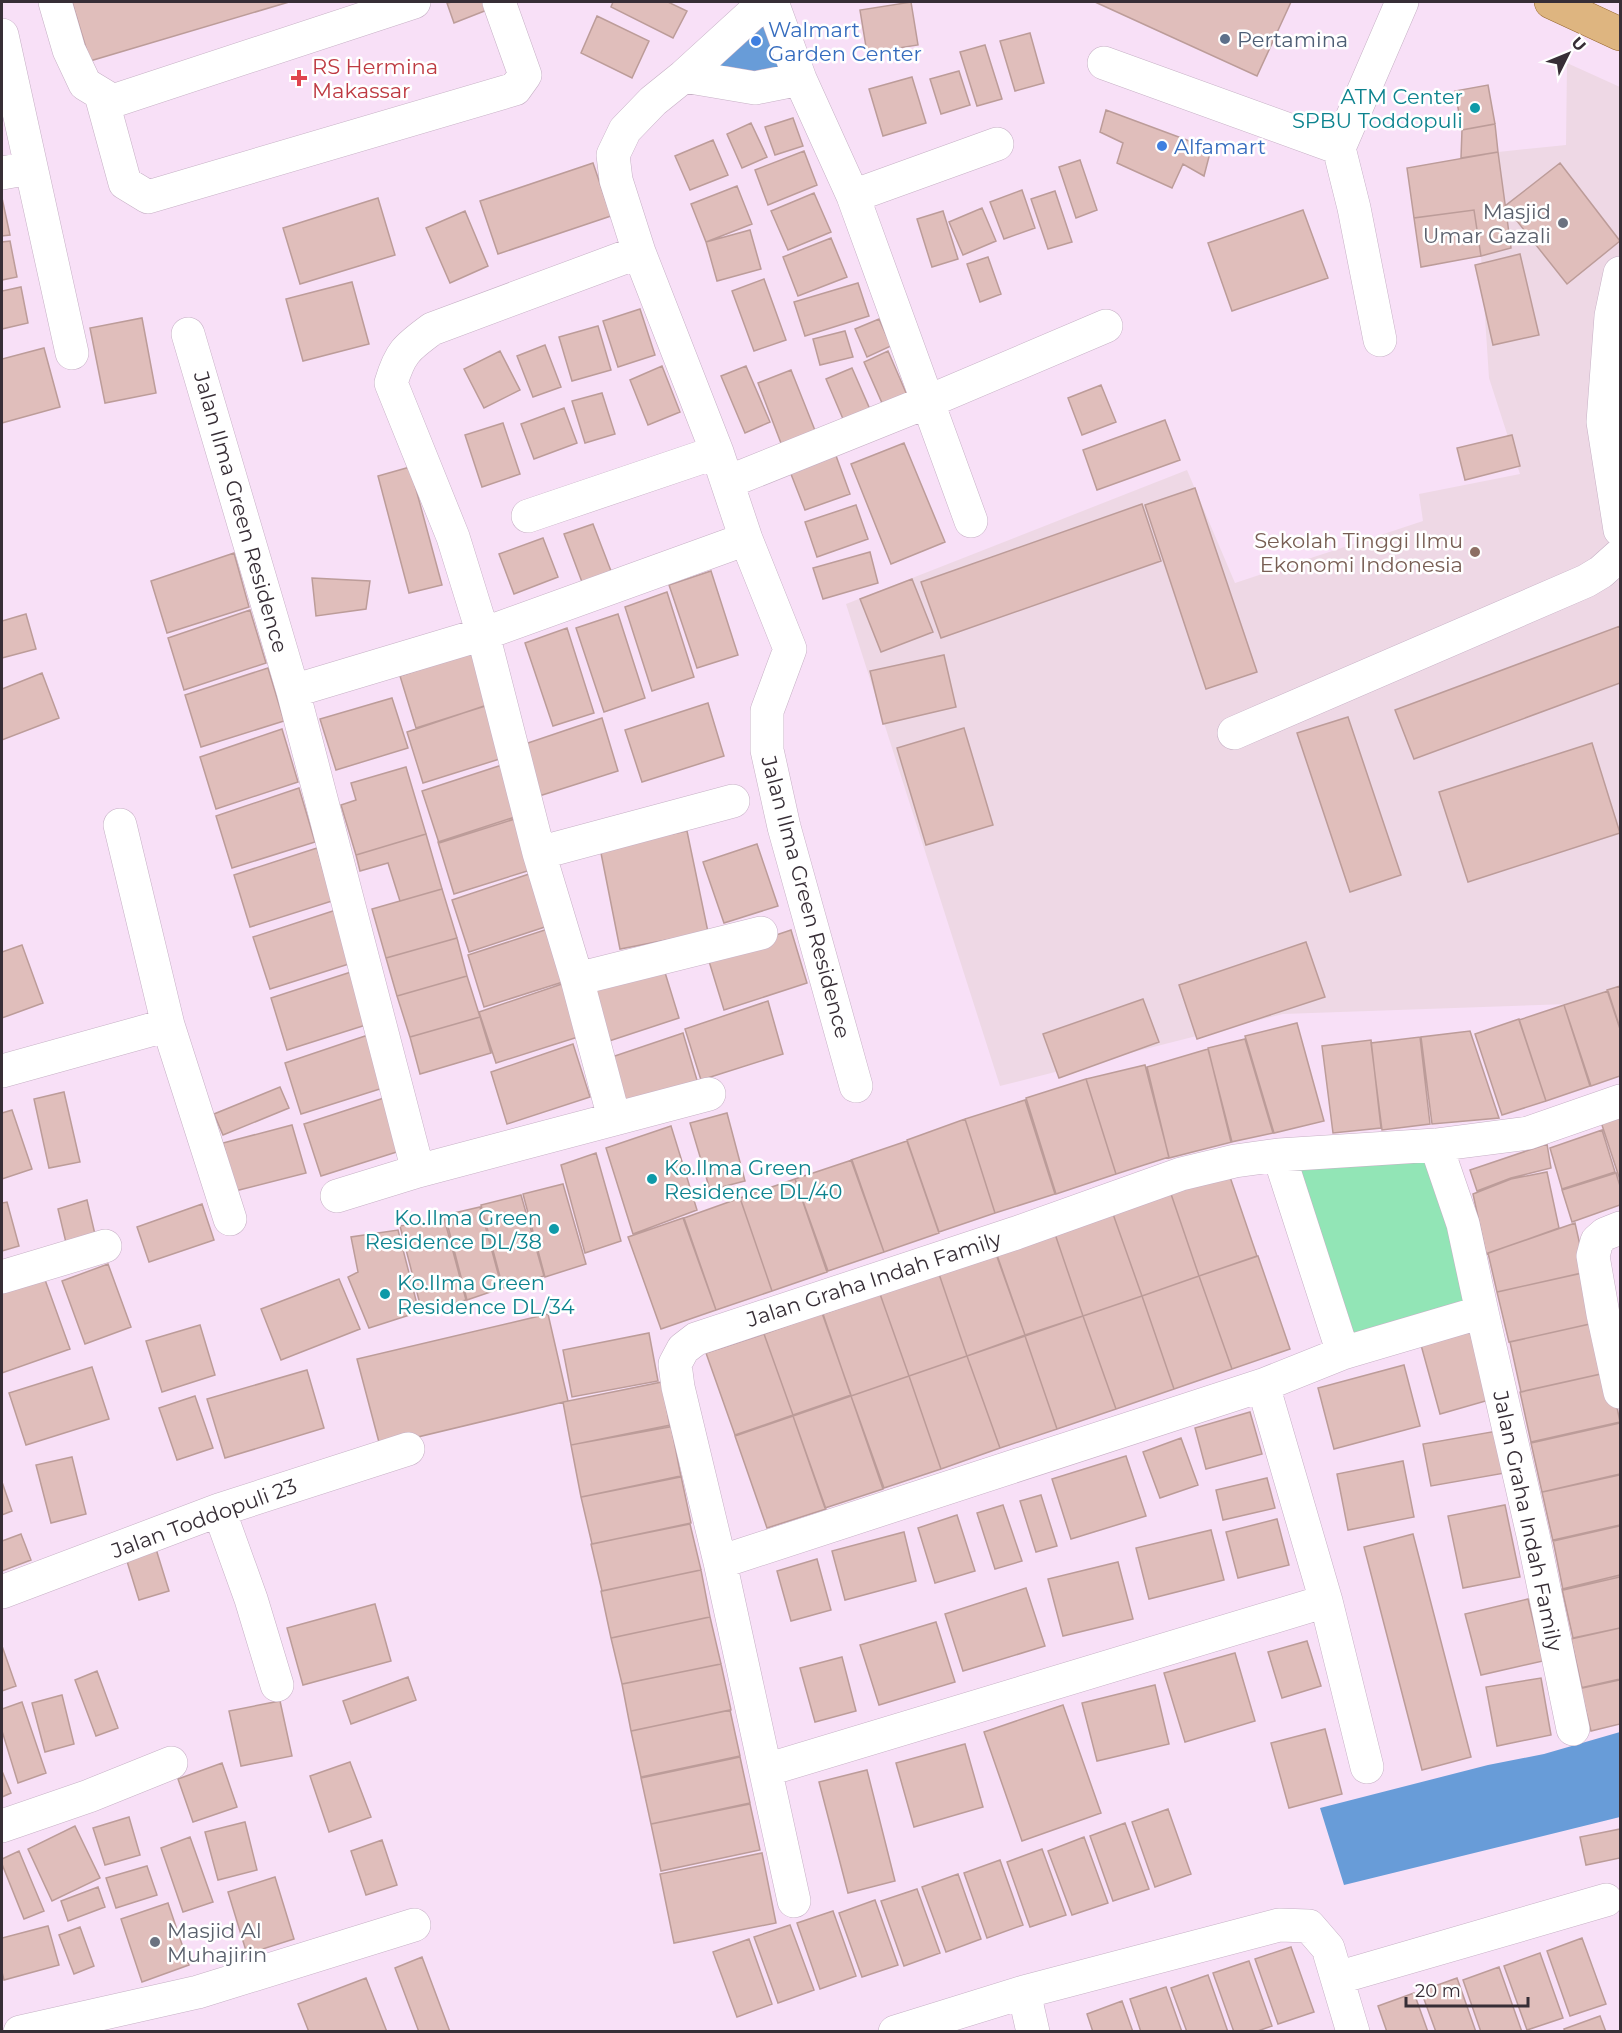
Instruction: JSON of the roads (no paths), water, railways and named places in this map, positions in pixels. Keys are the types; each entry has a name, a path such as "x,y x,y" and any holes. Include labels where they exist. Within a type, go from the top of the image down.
{"main road":[{"path":"1551,2 1620,34"}],"street":[{"path":"55,2 69,50 85,84 113,100 414,2"},
{"path":"101,95 125,183 148,197 515,89 525,75 499,2"},
{"name":"Jalan Ilma Green Residence","path":"765,2 653,101 625,130 613,155 616,180 639,252 717,452 746,539 790,649 767,711 767,750 784,827 856,1086"},
{"path":"772,2 800,79 853,196 971,521"},
{"path":"1380,340 1354,208 1339,148 1402,2"},
{"path":"2,35 16,170 72,353"},
{"path":"1104,63 1339,148"},
{"path":"684,76 755,88 800,79"},
{"path":"853,196 997,144"},
{"path":"614,1118 539,853 483,634 453,537 391,383 398,361 409,345 432,329 639,252"},
{"path":"1620,273 1611,316 1603,422 1620,530"},
{"path":"728,482 1106,327"},
{"name":"Jalan Ilma Green Residence","path":"188,334 293,691 418,1171"},
{"path":"528,516 717,452"},
{"path":"293,691 483,634 746,539"},
{"path":"1234,733 1586,581 1601,572 1620,555"},
{"path":"539,853 733,801"},
{"path":"120,825 168,1025 230,1219"},
{"path":"576,979 761,933"},
{"path":"2,1071 168,1025"},
{"path":"337,1196 418,1171 710,1094"},
{"name":"Jalan Graha Indah Family","path":"794,1901 720,1562 678,1387 675,1364 683,1349 696,1339 743,1322 1016,1233 1181,1174 1235,1161 1279,1155 1436,1145 1528,1133 1620,1101"},
{"name":"Jalan Graha Indah Family","path":"1436,1145 1463,1224 1533,1535 1573,1729"},
{"path":"1279,1155 1343,1353"},
{"path":"1607,1237 1593,1256 1620,1392"},
{"path":"2,1277 105,1246"},
{"path":"720,1562 1263,1385 1343,1353 1482,1312"},
{"path":"1263,1385 1326,1601 1367,1767"},
{"name":"Jalan Toddopuli 23","path":"2,1592 219,1510 408,1449"},
{"path":"219,1510 251,1599 277,1685"},
{"path":"766,1770 1326,1601"},
{"path":"2,1826 89,1796 171,1763"},
{"path":"1337,1978 1606,1900"},
{"path":"20,2031 198,1992 414,1925"},
{"path":"895,2031 1024,1992 1279,1925 1309,1926 1328,1948 1353,2031"},
{"path":"1024,1992 1034,2031"}],"water":[{"name":"Walmart Garden Center","path":"766,11 789,73 703,71"},
{"path":"1620,1732 1620,1817 1344,1885 1320,1808 1488,1765 1544,1754"}],"place":[{"name":"Pertamina","path":"1225,39"},
{"name":"Walmart Garden Center","path":"756,41"},
{"name":"RS Hermina Makassar","path":"299,78"},
{"name":"ATM Center SPBU Toddopuli","path":"1475,108"},
{"name":"Alfamart","path":"1162,146"},
{"name":"Masjid Umar Gazali","path":"1563,223"},
{"name":"Sekolah Tinggi Ilmu Ekonomi Indonesia","path":"1475,552"},
{"name":"Ko.Ilma Green Residence DL/40","path":"652,1179"},
{"name":"Ko.Ilma Green Residence DL/38","path":"554,1229"},
{"name":"Ko.Ilma Green Residence DL/34","path":"385,1294"},
{"name":"Masjid Al Muhajirin","path":"155,1942"}]}
